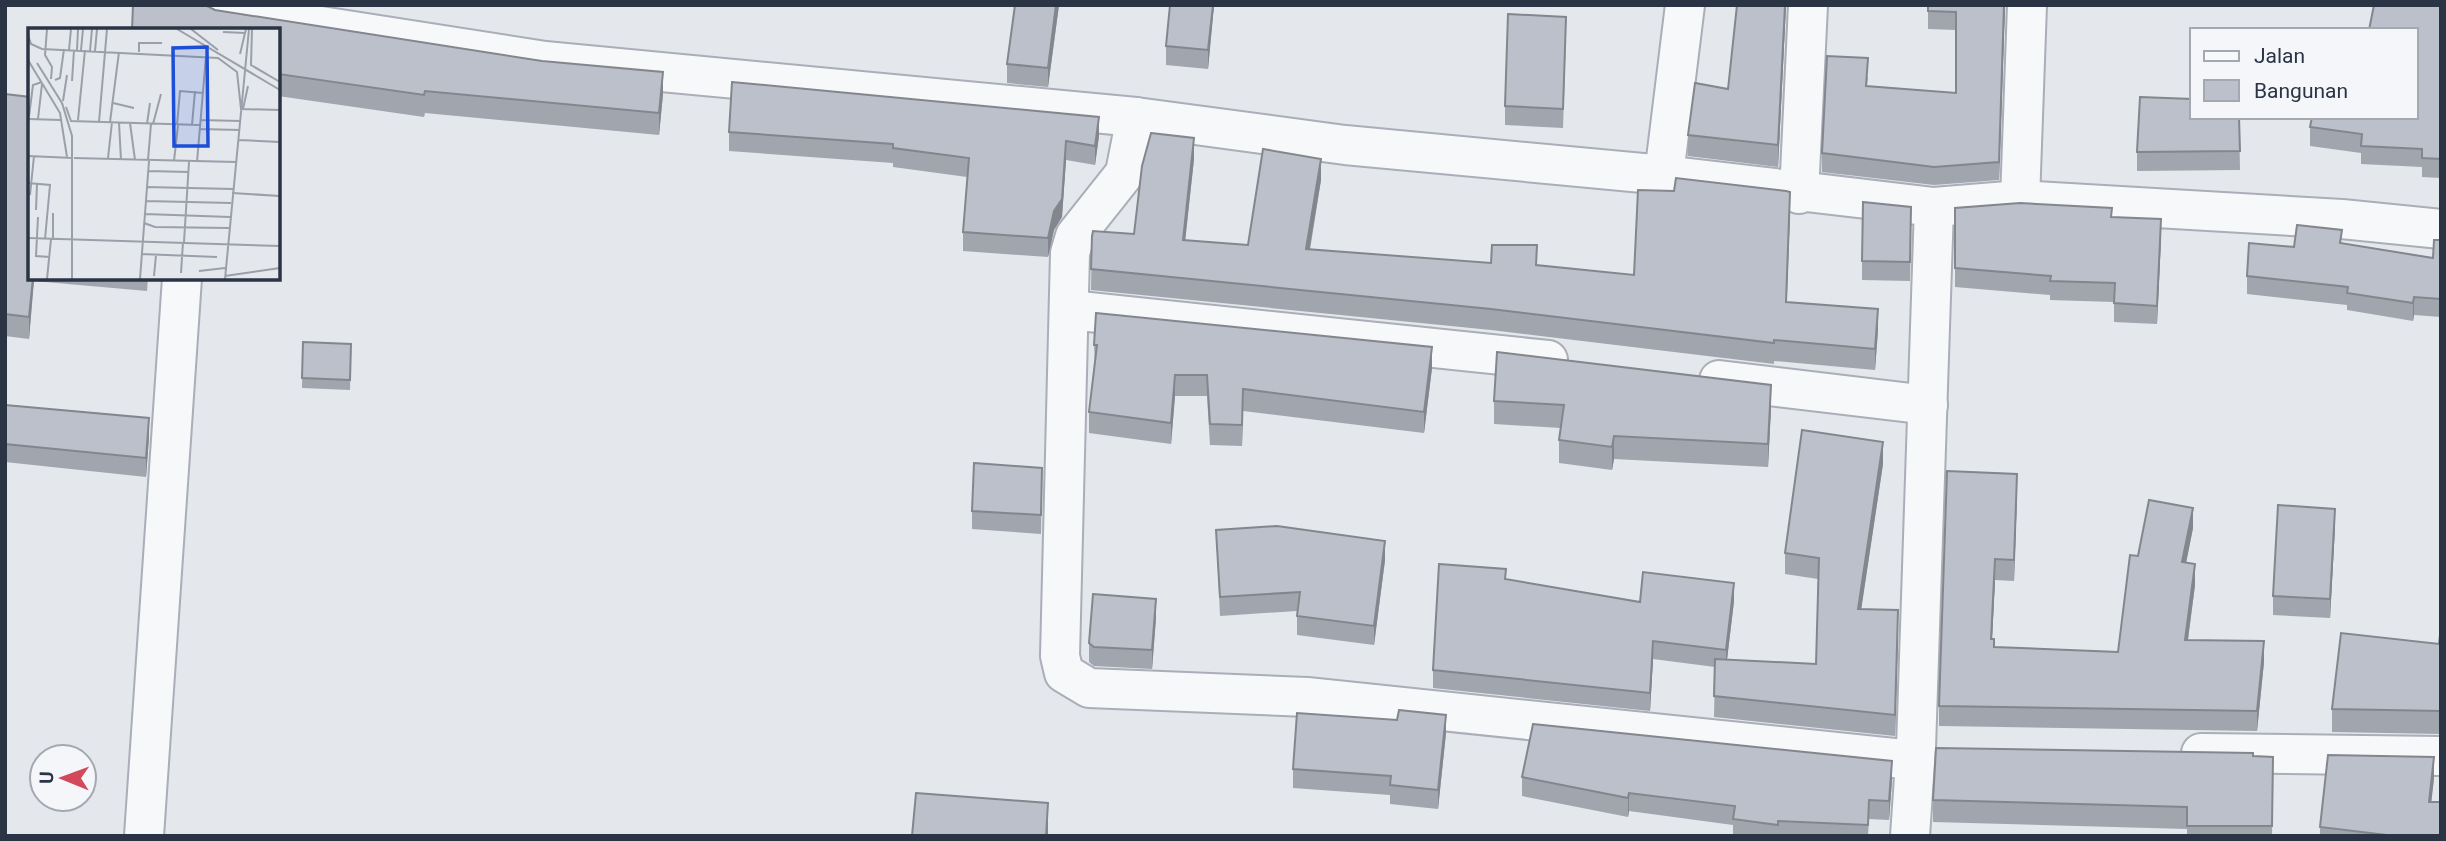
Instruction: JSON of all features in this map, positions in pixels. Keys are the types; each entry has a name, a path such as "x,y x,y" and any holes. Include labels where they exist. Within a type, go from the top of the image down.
{"street":[{"path":"1664,175 1685,5"},
{"path":"1799,194 1808,5"},
{"path":"2020,200 2027,5"},
{"path":"217,15 545,61 1136,117 1345,145 1664,175 1799,194 1934,207 2020,200 2342,219 2441,229"},
{"path":"1136,117 1125,173 1072,244 1060,656 1064,673 1072,680 1089,688 1121,691 1307,697 1915,754 1957,749"},
{"path":"1910,836 1934,207"},
{"path":"144,836 182,280"},
{"path":"1070,310 1584,364"},
{"path":"1681,376 1928,405"},
{"path":"2164,752 2441,756"}],"building":[{"path":"133,5 205,5 215,10 542,61 663,72 659,113 425,91 424,95 280,74 280,28 132,28"},
{"path":"1015,5 1056,5 1048,68 1007,64"},
{"path":"1170,5 1213,5 1208,50 1166,46"},
{"path":"1737,5 1785,5 1778,145 1688,135 1695,83 1728,89"},
{"path":"1928,5 2004,5 1999,162 1934,167 1822,153 1827,56 1868,58 1866,86 1956,93 1956,12 1928,11"},
{"path":"2374,5 2441,5 2441,159 2422,158 2422,149 2361,146 2362,134 2310,127 2312,119 2418,119 2418,28 2369,28"},
{"path":"1508,14 1566,17 1563,109 1505,106"},
{"path":"732,82 1099,117 1095,146 1066,141 1062,199 1054,211 1048,238 963,232 969,158 893,148 893,144 729,132"},
{"path":"5,94 28,97 28,280 33,280 29,317 5,314"},
{"path":"2140,97 2190,99 2190,119 2239,119 2240,151 2137,152"},
{"path":"1151,133 1194,138 1183,240 1248,245 1263,149 1321,159 1306,249 1491,263 1492,245 1537,245 1536,265 1634,275 1638,190 1674,191 1676,178 1790,192 1786,302 1878,309 1875,349 1774,340 1774,343 1491,309 1091,269 1093,231 1134,234 1142,166"},
{"path":"1863,202 1911,207 1910,262 1862,261"},
{"path":"2020,203 2112,208 2111,217 2161,219 2157,306 2114,303 2115,283 2050,281 2051,276 1955,268 1955,208"},
{"path":"2297,225 2342,230 2340,243 2433,258 2434,240 2441,240 2441,299 2414,297 2413,303 2347,293 2348,287 2247,276 2249,243 2294,247"},
{"path":"1096,313 1432,347 1424,412 1243,389 1242,425 1210,424 1207,375 1175,375 1171,423 1089,412 1097,345 1094,345"},
{"path":"303,342 351,344 350,380 302,378"},
{"path":"1497,352 1771,385 1768,444 1614,436 1612,447 1559,440 1564,405 1494,401"},
{"path":"5,405 149,418 146,458 5,444"},
{"path":"1802,430 1883,442 1858,609 1898,610 1895,715 1714,696 1715,659 1816,664 1819,558 1785,553"},
{"path":"974,463 1042,468 1041,515 972,511"},
{"path":"1947,471 2017,474 2014,560 1995,559 1991,639 1994,639 1994,647 2118,652 2130,555 2138,556 2149,500 2193,508 2182,562 2195,564 2185,640 2264,641 2257,711 1939,706"},
{"path":"2278,505 2335,509 2330,599 2273,596"},
{"path":"1277,526 1385,541 1374,626 1297,616 1300,592 1220,597 1216,530"},
{"path":"1439,564 1506,569 1505,579 1640,602 1643,572 1734,583 1726,650 1653,641 1650,693 1433,670"},
{"path":"1093,594 1156,599 1152,650 1094,647 1089,643"},
{"path":"2441,626 2441,711 2332,709 2341,633 2439,644"},
{"path":"1399,710 1446,715 1438,790 1390,785 1391,776 1293,769 1297,713 1397,720"},
{"path":"1533,724 1892,761 1889,801 1869,800 1868,825 1778,821 1778,825 1733,819 1735,806 1629,793 1628,798 1522,777"},
{"path":"1936,748 2253,753 2253,756 2273,757 2272,826 2187,826 2187,807 1933,800"},
{"path":"2328,755 2434,757 2429,802 2441,802 2441,836 2395,836 2320,827"},
{"path":"916,793 1048,803 1046,836 912,836"}]}
